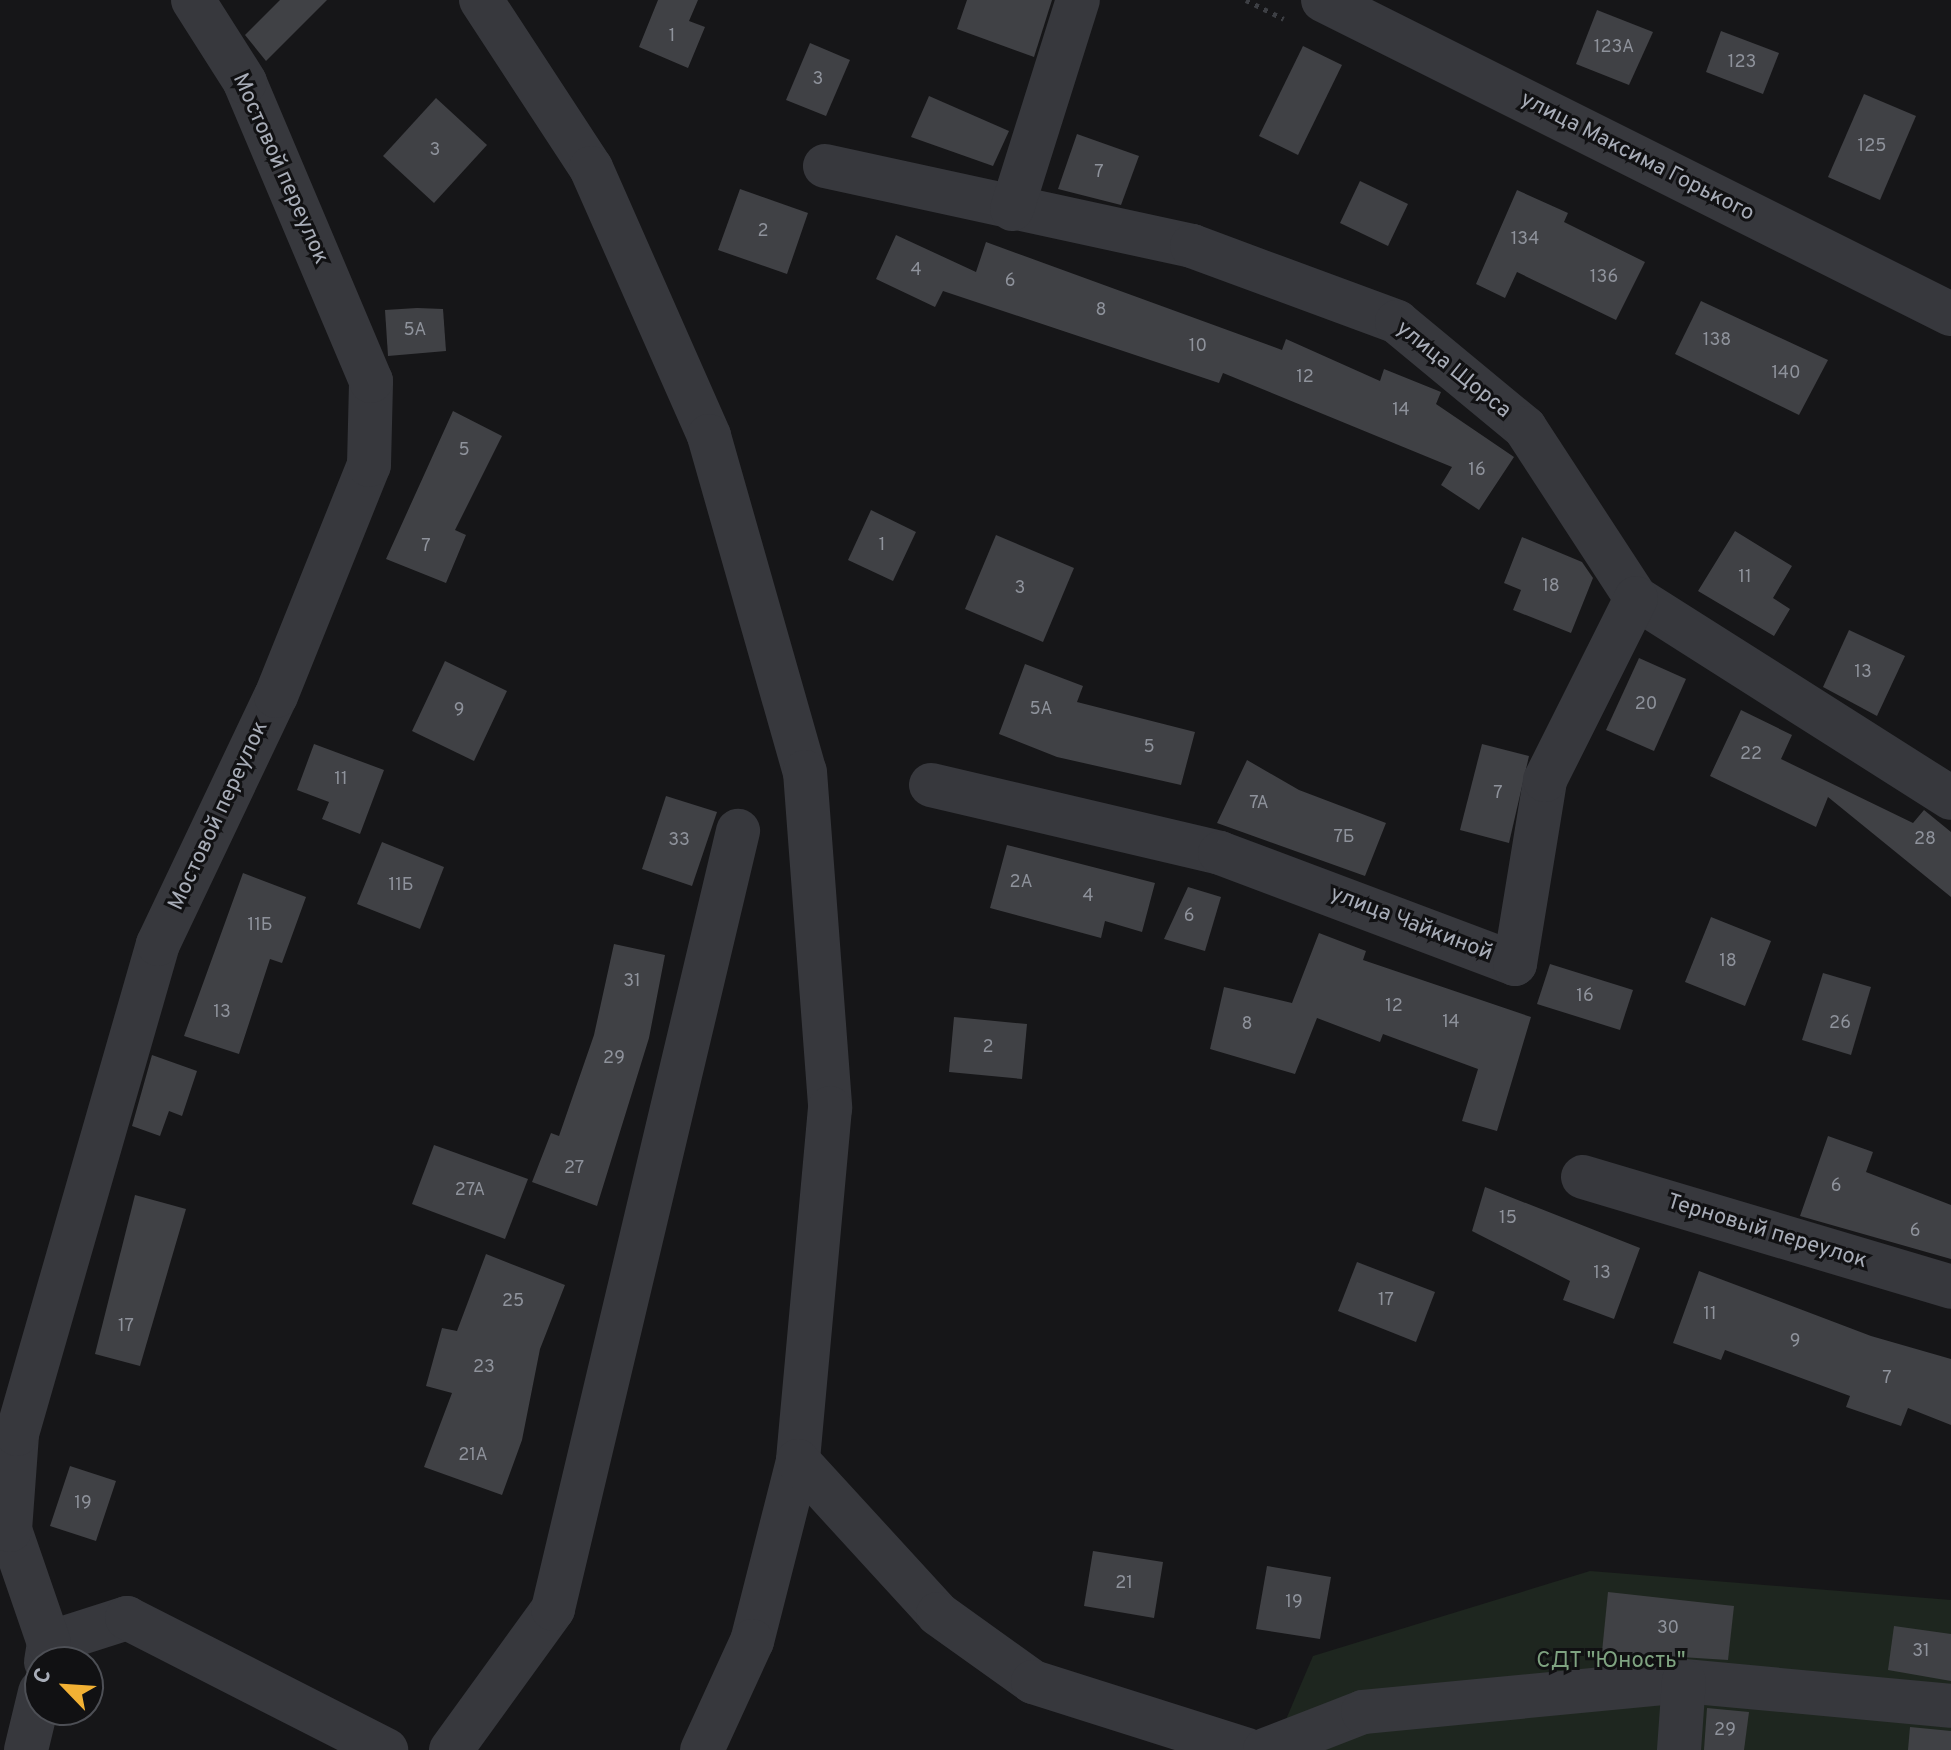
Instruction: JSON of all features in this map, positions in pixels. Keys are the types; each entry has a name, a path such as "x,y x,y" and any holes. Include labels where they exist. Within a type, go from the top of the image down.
{"street":[{"name":"Мостовой переулок","path":"45,1646 10,1530 17,1434 158,944 276,696 369,465 371,381 245,82 193,0"},
{"path":"481,0 591,168 709,436 805,772 830,1108 798,1461 752,1641 702,1750"},
{"path":"1012,209 1078,0"},
{"name":"улица Максима Горького","path":"1323,0 1951,314"},
{"name":"улица Щорса","path":"825,166 1192,246 1397,322 1525,428 1636,598 1951,798"},
{"name":"улица Чайкиной","path":"931,785 1220,853 1515,964 1545,780 1636,598"},
{"path":"451,1750 553,1609 738,831"},
{"name":"Терновый переулок","path":"1583,1177 1951,1287"},
{"path":"798,1461 938,1614 1033,1682 1247,1750"},
{"path":"61,1646 127,1618 386,1750"},
{"path":"1679,1750 1684,1681"},
{"path":"1265,1750 1363,1712 1684,1681 1951,1706"},
{"path":"26,1750 32,1726"}],"green space":[{"name":"СДТ \"Юность\"","path":"1590,1571 1951,1600 1951,1750 1273,1750 1313,1656"}],"building":[{"path":"280,0 327,0 266,61 245,35"},
{"path":"658,0 698,0 689,21 705,27 688,68 639,47"},
{"path":"967,0 1052,0 1034,57 957,29"},
{"path":"1597,10 1653,32 1629,85 1576,64"},
{"path":"1721,31 1779,53 1763,94 1706,72"},
{"path":"810,43 850,60 826,116 786,100"},
{"path":"1303,46 1342,65 1298,155 1259,136"},
{"path":"1864,94 1916,116 1880,200 1828,177"},
{"path":"929,96 1009,131 993,166 911,137"},
{"path":"436,98 487,145 434,203 383,156"},
{"path":"1077,134 1139,156 1121,205 1058,189"},
{"path":"1360,181 1408,204 1388,246 1340,223"},
{"path":"740,189 808,213 787,274 718,250"},
{"path":"1517,190 1568,213 1564,222 1645,262 1616,320 1517,272 1505,298 1476,284"},
{"path":"896,235 976,272 986,242 1282,350 1286,339 1380,381 1384,369 1441,392 1436,404 1514,457 1479,510 1441,485 1452,467 1223,373 1219,383 943,291 935,307 876,279"},
{"path":"1701,301 1828,360 1799,415 1675,354"},
{"path":"443,309 446,351 388,356 385,310"},
{"path":"453,411 502,436 455,530 466,535 446,583 386,559"},
{"path":"871,510 916,532 893,581 848,560"},
{"path":"1735,531 1792,566 1773,598 1790,609 1774,636 1698,591"},
{"path":"996,535 1074,568 1043,642 965,609"},
{"path":"1522,537 1582,562 1593,578 1571,633 1513,610 1521,590 1504,583"},
{"path":"1849,630 1905,656 1877,716 1823,687"},
{"path":"1639,658 1686,679 1654,751 1606,730"},
{"path":"445,661 507,691 474,761 412,731"},
{"path":"1025,664 1083,686 1077,702 1195,732 1181,785 1057,757 999,734"},
{"path":"1741,710 1792,735 1781,759 1913,823 1924,810 1951,832 1951,897 1828,797 1816,827 1710,776"},
{"path":"314,744 384,770 360,834 322,819 329,802 297,790"},
{"path":"1482,744 1529,756 1509,843 1460,830"},
{"path":"1247,760 1299,790 1386,823 1365,876 1217,823"},
{"path":"666,796 717,812 692,886 642,869"},
{"path":"382,842 444,867 420,929 357,904"},
{"path":"1007,845 1155,883 1142,932 1105,921 1101,938 990,908"},
{"path":"243,873 306,897 282,963 270,959 239,1054 184,1036"},
{"path":"1188,887 1221,897 1205,951 1164,939"},
{"path":"1711,917 1771,941 1745,1006 1685,982"},
{"path":"1319,933 1366,951 1363,960 1531,1017 1497,1131 1462,1121 1478,1069 1383,1034 1380,1042 1317,1018 1295,1074 1210,1049 1224,987 1292,1003"},
{"path":"614,944 665,955 649,1038 597,1206 532,1182 551,1133 559,1136 594,1035"},
{"path":"1550,964 1633,990 1620,1030 1537,1004"},
{"path":"1823,973 1871,987 1851,1055 1802,1040"},
{"path":"954,1017 1027,1024 1022,1079 949,1072"},
{"path":"152,1055 197,1071 182,1116 169,1111 160,1136 132,1126"},
{"path":"1828,1136 1873,1152 1866,1172 1951,1205 1951,1259 1800,1216"},
{"path":"434,1145 528,1179 505,1239 412,1204"},
{"path":"1485,1187 1640,1248 1614,1319 1563,1300 1570,1281 1472,1231"},
{"path":"135,1195 186,1209 140,1366 95,1354"},
{"path":"486,1254 565,1285 540,1349 522,1440 502,1495 424,1467 452,1393 426,1386 442,1328 457,1331"},
{"path":"1357,1262 1435,1292 1416,1342 1338,1311"},
{"path":"1699,1271 1871,1336 1951,1359 1951,1425 1908,1408 1901,1426 1846,1407 1850,1396 1725,1350 1721,1360 1673,1343"},
{"path":"70,1466 116,1481 96,1541 50,1526"},
{"path":"1093,1551 1163,1562 1154,1618 1084,1606"},
{"path":"1267,1566 1331,1577 1320,1639 1256,1629"},
{"path":"1608,1592 1734,1606 1728,1660 1602,1652"},
{"path":"1894,1626 1951,1634 1951,1681 1888,1670"},
{"path":"1707,1708 1749,1712 1744,1750 1704,1750"},
{"path":"1910,1727 1951,1731 1951,1750 1908,1750"}]}
